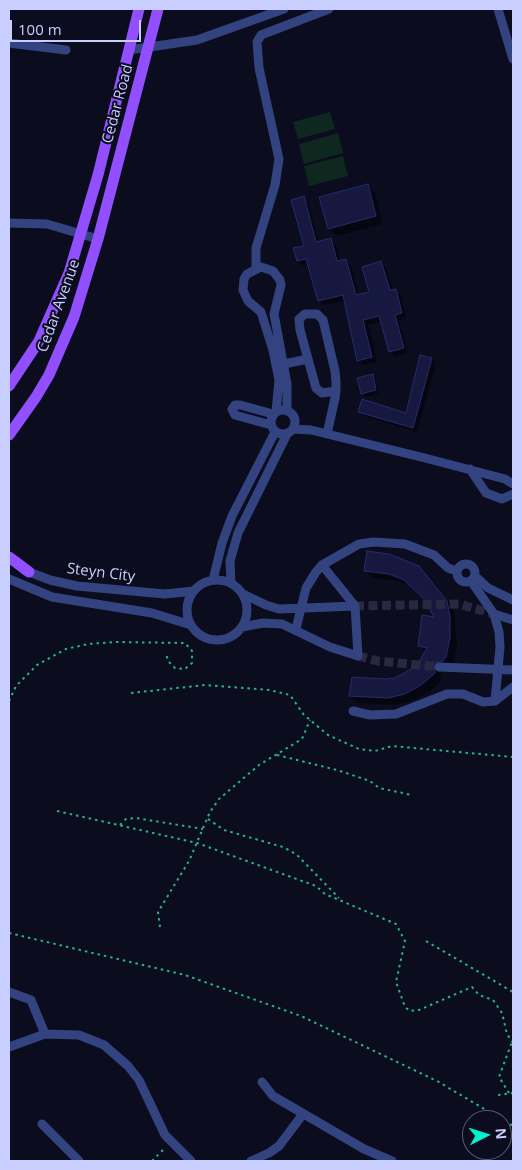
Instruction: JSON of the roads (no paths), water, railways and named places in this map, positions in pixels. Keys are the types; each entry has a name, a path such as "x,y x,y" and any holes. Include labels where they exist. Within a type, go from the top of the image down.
{"main road":[{"name":"Cedar Road","path":"98,175 140,9"},
{"name":"Cedar Road","path":"114,177 158,9"},
{"name":"Cedar Avenue","path":"9,386 39,341 57,304 81,234 98,175"},
{"name":"Cedar Avenue","path":"9,435 36,397 63,345 98,239 114,177"},
{"path":"9,557 29,572"}],"street":[{"path":"129,50 197,40 284,9"},
{"path":"256,268 256,248 276,177 278,151 259,68 257,42 261,35 329,9"},
{"path":"498,9 513,58"},
{"path":"9,44 66,50"},
{"path":"212,580 230,522 273,429 279,388 277,366 261,312 248,301 243,290 257,226 271,184 276,177"},
{"path":"9,223 42,223 98,239"},
{"path":"247,274 261,267 273,271 280,280 281,291 276,302 274,314 284,364 288,394 287,411"},
{"path":"327,434 336,391 334,371 321,316 313,313 305,314 299,319 308,359 319,391 330,393 336,391"},
{"path":"284,364 308,359"},
{"path":"231,583 230,561 238,533 292,428 292,415 287,411 274,413 240,404 235,405 232,409 235,415 273,429 292,428 312,430 470,469 505,479 513,484"},
{"path":"470,469 486,493 506,499 513,494"},
{"path":"296,629 310,581 322,565 359,544 389,542 423,549 434,554 448,568 457,571"},
{"name":"Steyn City","path":"9,562 29,572 59,582 112,590 165,594 194,591"},
{"path":"457,571 463,565 468,564 475,570 473,579 494,614 500,647 496,701"},
{"path":"322,565 355,606 358,656 330,647 296,629 272,622 242,628 226,639 216,640 206,638 191,625 187,608 194,591 212,580 231,583 243,594 266,605 300,610 355,606"},
{"path":"457,571 460,580 465,582 473,579"},
{"name":"Steyn City","path":"9,579 52,597 152,613 191,625"},
{"path":"473,579 513,600"},
{"path":"242,628 247,614 243,594"},
{"path":"494,614 513,620"},
{"path":"439,667 513,670"},
{"path":"353,711 370,715 396,714 448,694 463,694 484,702 496,701 513,687"},
{"path":"9,992 31,1000 45,1034"},
{"path":"9,1047 45,1034 78,1036 104,1045 139,1080 170,1143 190,1161"},
{"path":"262,1082 273,1096 364,1149 392,1161"},
{"path":"251,1161 279,1146 303,1114"},
{"path":"42,1124 80,1161"}],"tunnel":[{"path":"355,606 459,604 494,614"},
{"path":"358,656 378,661 439,667"}]}
